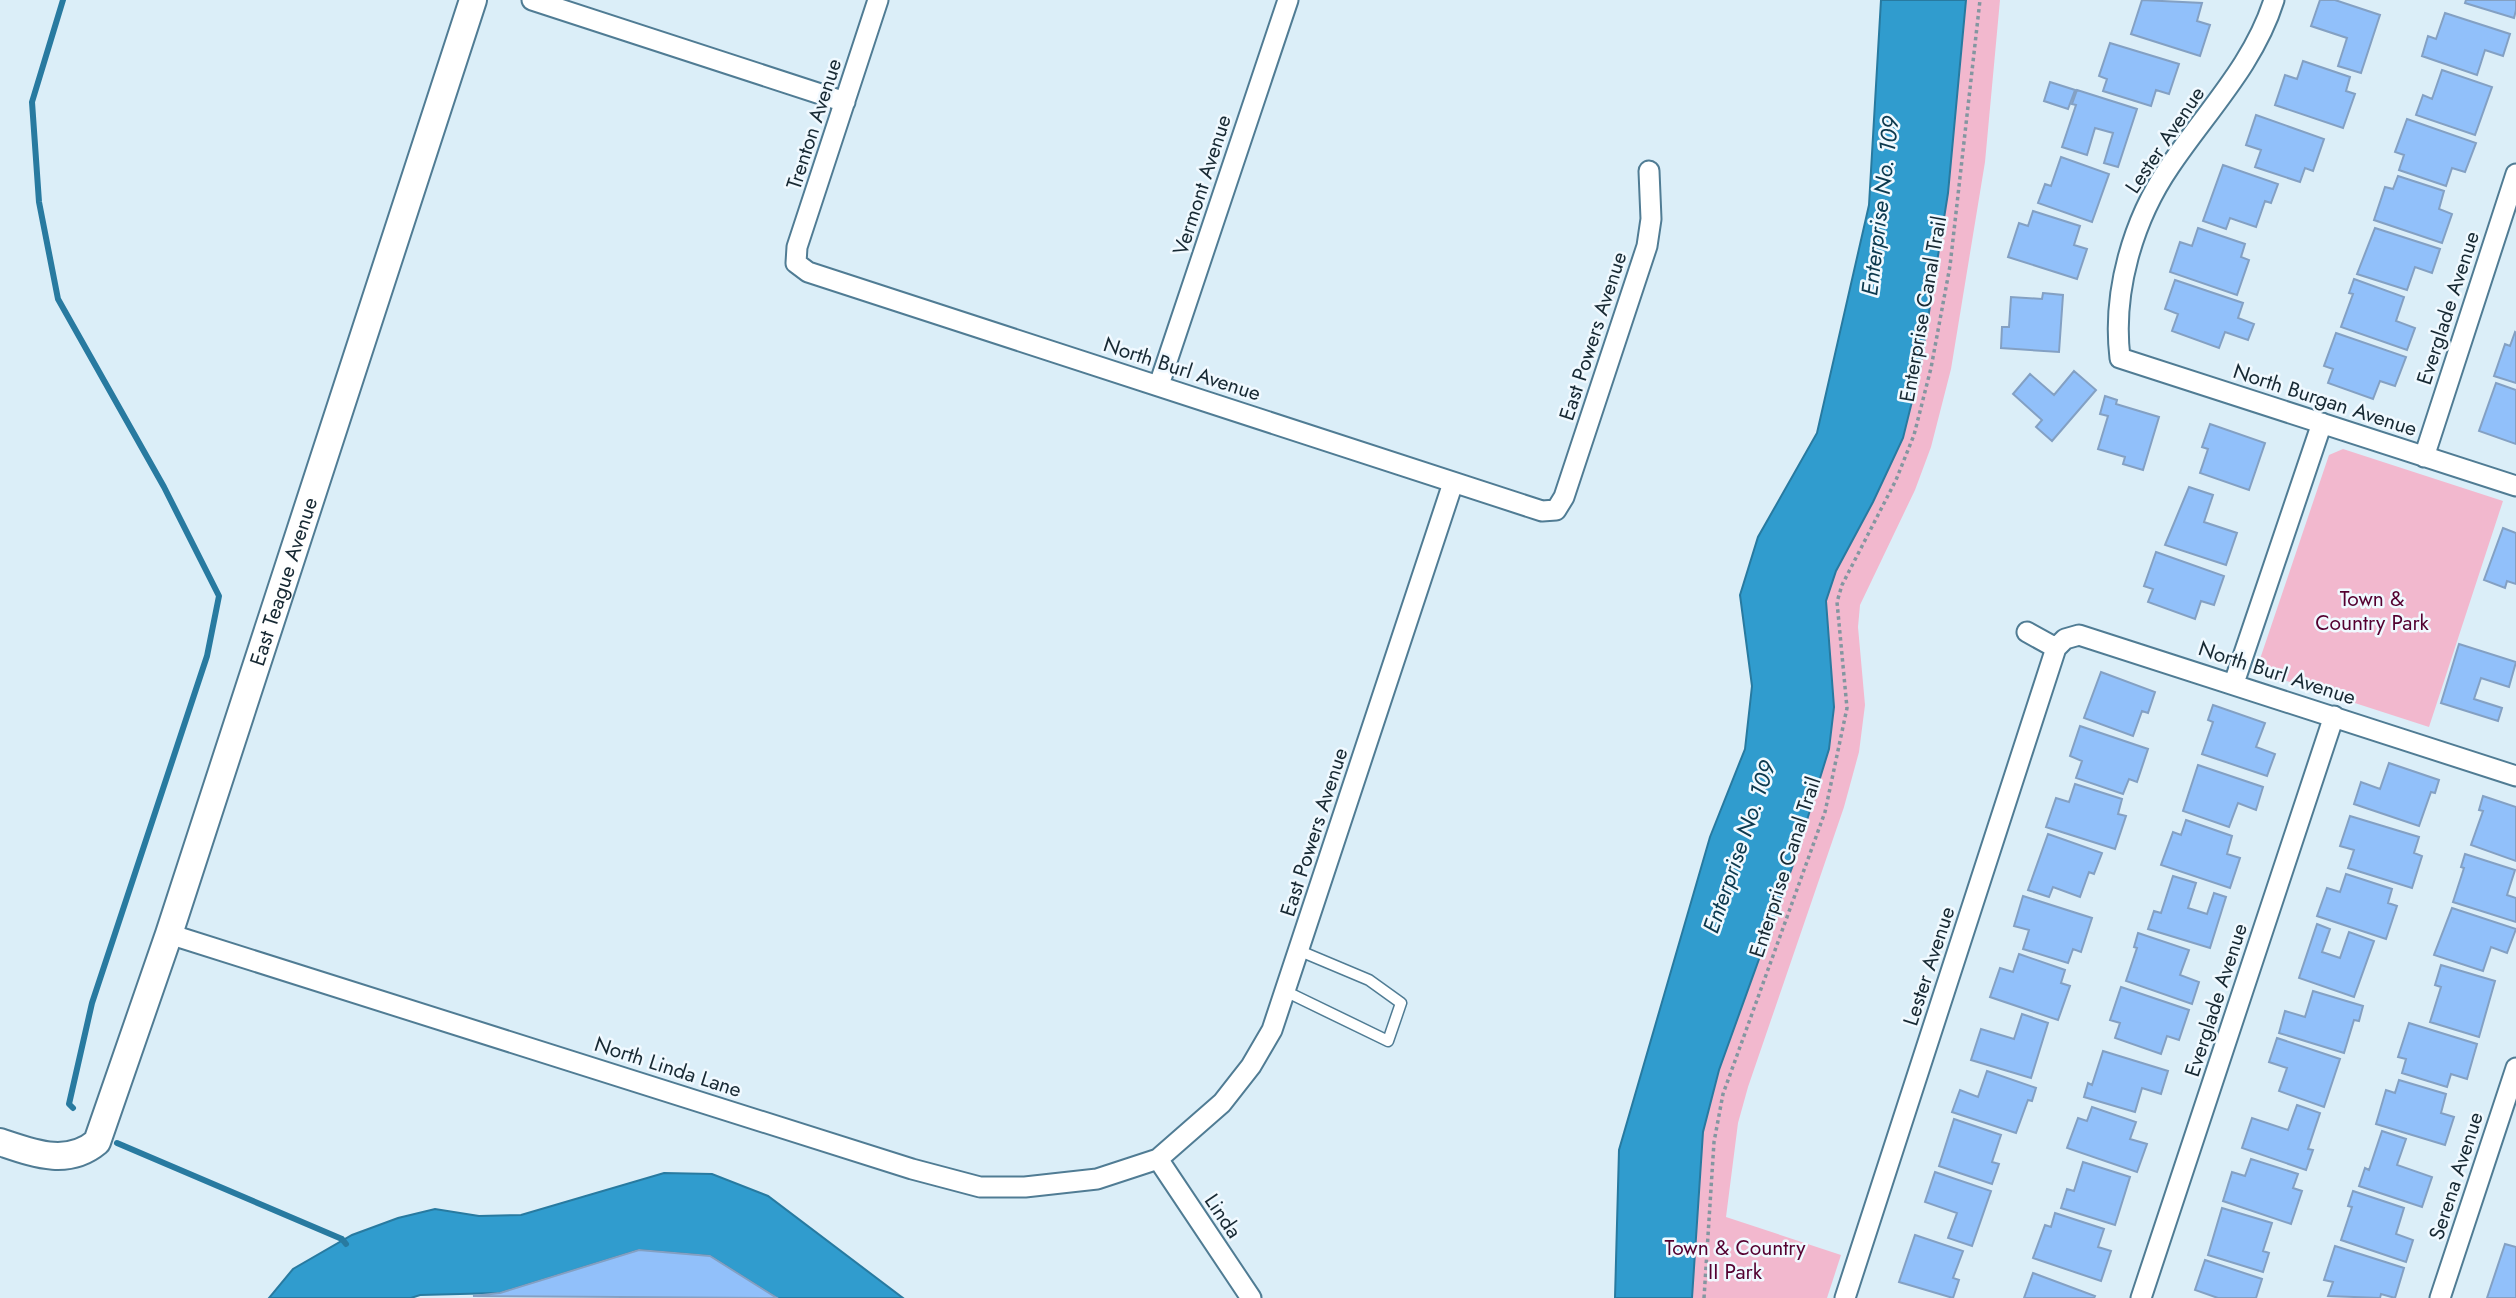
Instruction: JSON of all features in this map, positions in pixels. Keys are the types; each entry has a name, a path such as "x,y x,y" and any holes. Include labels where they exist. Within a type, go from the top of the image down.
{"street":[{"name":"East Teague Avenue","path":"0,1142 46,1157 78,1154 97,1142 169,934 473,0"},
{"path":"532,0 845,102"},
{"name":"Trenton Avenue","path":"796,263 797,247 878,0"},
{"name":"Vermont Avenue","path":"1159,385 1288,0"},
{"name":"Lester Avenue","path":"2120,358 2117,332 2125,273 2145,208 2169,166 2255,47 2274,0"},
{"name":"East Powers Avenue","path":"1556,510 1564,497 1647,246 1651,219 1650,171"},
{"name":"Everglade Avenue","path":"2424,457 2516,174"},
{"name":"North Burl Avenue","path":"796,263 808,272 1453,483 1542,511 1556,510"},
{"name":"North Burgan Avenue","path":"2120,358 2516,486"},
{"path":"2234,683 2322,423"},
{"name":"East Powers Avenue","path":"1158,1159 1222,1103 1251,1066 1272,1030 1287,992 1453,483"},
{"path":"2028,632 2056,648"},
{"name":"North Burl Avenue","path":"2056,648 2065,639 2079,635 2516,776"},
{"name":"Lester Avenue","path":"1845,1298 2056,648"},
{"name":"Everglade Avenue","path":"2141,1298 2334,716"},
{"name":"North Linda Lane","path":"169,934 899,1164 980,1187 1025,1187 1097,1179 1158,1159"},
{"name":"Serena Avenue","path":"2440,1298 2516,1068"},
{"name":"Linda","path":"1158,1159 1251,1298"}],"lane":[{"path":"1287,992 1388,1041 1401,1003 1369,980 1300,951"}],"path":[{"name":"Enterprise Canal Trail","path":"1704,1298 1714,1142 1723,1094 1825,812 1847,708 1837,601 1842,585 1896,480 1914,435 1931,368 1950,266 1980,0"}],"green space":[{"name":"Town & Country II Park","path":"1966,0 2000,0 1985,162 1951,369 1931,447 1915,490 1860,605 1858,627 1865,705 1859,752 1844,807 1748,1087 1738,1123 1726,1217 1841,1255 1827,1298 1692,1298 1703,1132 1719,1070 1794,862 1829,749 1826,602 1836,571 1903,438 1920,369 1948,193"},
{"name":"Town & Country Park","path":"2343,449 2503,501 2429,727 2271,676 2260,659 2329,455"}],"water":[{"name":"Enterprise No. 109","path":"1881,0 1966,0 1948,193 1920,369 1903,438 1836,571 1826,601 1834,707 1829,749 1794,862 1719,1070 1703,1132 1692,1298 1615,1298 1619,1150 1710,837 1745,749 1752,686 1740,595 1758,537 1817,433 1869,205"},
{"path":"664,1173 712,1174 768,1196 903,1298 777,1298 710,1256 639,1250 500,1293 420,1295 411,1298 269,1298 293,1269 352,1235 398,1218 435,1209 479,1216 521,1215"}],"building":[{"path":"2142,0 2202,3 2197,21 2210,25 2200,56 2131,34"},
{"path":"2320,0 2335,0 2380,15 2361,73 2338,66 2347,38 2311,26"},
{"path":"2466,0 2516,0 2514,18 2465,3"},
{"path":"2445,13 2510,34 2503,56 2485,50 2477,75 2422,56 2428,36 2436,39"},
{"path":"2110,43 2179,64 2169,94 2156,90 2151,106 2103,91 2107,79 2099,76"},
{"path":"2303,61 2350,77 2346,91 2355,94 2343,128 2275,105 2285,75 2297,79"},
{"path":"2442,70 2492,87 2475,135 2416,115 2423,95 2432,99"},
{"path":"2050,82 2075,90 2068,109 2044,101"},
{"path":"2077,90 2137,109 2118,167 2104,163 2113,133 2095,128 2087,155 2062,147 2076,105 2072,104"},
{"path":"2256,115 2324,139 2313,171 2305,168 2300,182 2255,167 2261,150 2246,145"},
{"path":"2407,119 2476,143 2465,172 2452,168 2446,186 2399,170 2404,155 2395,152"},
{"path":"2061,157 2109,174 2092,222 2038,203 2045,184 2051,186"},
{"path":"2223,165 2278,184 2271,203 2265,201 2256,227 2230,218 2226,229 2203,221"},
{"path":"2398,176 2444,191 2439,209 2452,214 2442,243 2374,220 2385,187 2393,189"},
{"path":"2033,211 2080,226 2074,245 2087,249 2077,279 2008,257 2019,223 2028,226"},
{"path":"2198,228 2245,244 2241,257 2249,260 2237,295 2170,272 2180,242 2192,246"},
{"path":"2375,228 2440,249 2432,273 2415,267 2407,290 2357,274"},
{"path":"2354,279 2404,297 2396,321 2415,328 2407,350 2341,327 2353,294 2349,293"},
{"path":"2175,280 2243,303 2238,318 2254,324 2248,340 2225,332 2219,348 2172,331 2178,314 2165,309"},
{"path":"2043,293 2063,295 2059,352 2001,348 2002,327 2009,327 2011,297 2042,299"},
{"path":"2515,332 2516,383 2494,376 2505,344 2510,346"},
{"path":"2336,333 2406,357 2395,386 2380,381 2373,399 2328,383 2333,369 2324,366"},
{"path":"2074,371 2096,390 2052,441 2036,427 2042,420 2013,394 2030,374 2054,395"},
{"path":"2496,383 2516,390 2516,444 2479,431"},
{"path":"2105,396 2117,400 2116,404 2159,417 2143,470 2123,464 2125,457 2098,449 2108,416 2100,414"},
{"path":"2210,424 2265,443 2249,490 2200,473 2208,449 2202,447"},
{"path":"2189,487 2213,495 2204,522 2237,533 2226,565 2165,545"},
{"path":"2503,528 2516,533 2516,584 2507,581 2505,588 2484,580"},
{"path":"2156,552 2224,576 2214,605 2201,601 2195,619 2148,602 2153,589 2144,586"},
{"path":"2459,644 2516,662 2509,687 2481,678 2474,699 2502,708 2498,721 2441,703"},
{"path":"2101,672 2155,692 2148,713 2142,711 2133,736 2084,718"},
{"path":"2213,705 2265,723 2256,747 2275,754 2267,776 2202,754 2213,722 2208,720"},
{"path":"2080,726 2148,749 2137,782 2129,779 2123,794 2076,778 2082,761 2070,756"},
{"path":"2389,763 2439,780 2435,793 2431,792 2419,826 2354,804 2361,782 2380,789"},
{"path":"2198,765 2263,787 2256,810 2238,803 2229,827 2183,811"},
{"path":"2075,784 2122,799 2118,814 2126,816 2115,849 2046,827 2056,798 2069,802"},
{"path":"2483,796 2516,807 2516,861 2471,845 2483,811 2479,810"},
{"path":"2350,816 2419,837 2414,853 2422,856 2412,888 2348,868 2354,850 2340,846"},
{"path":"2186,820 2232,836 2227,854 2240,858 2230,888 2161,865 2173,832 2181,835"},
{"path":"2048,834 2102,853 2094,874 2089,872 2080,897 2053,887 2049,897 2028,890"},
{"path":"2465,854 2515,870 2507,895 2516,898 2516,922 2453,902 2464,868 2461,867"},
{"path":"2346,874 2392,889 2388,903 2397,906 2386,939 2317,916 2327,888 2340,892"},
{"path":"2173,876 2196,883 2188,908 2207,914 2214,893 2226,897 2210,948 2148,929 2154,911 2161,913"},
{"path":"2023,896 2092,918 2081,952 2073,949 2068,963 2023,949 2029,930 2014,926"},
{"path":"2452,908 2516,929 2507,953 2491,947 2483,971 2434,955"},
{"path":"2317,924 2330,929 2322,952 2340,958 2349,932 2374,941 2354,997 2299,978"},
{"path":"2138,933 2189,950 2180,975 2199,982 2192,1004 2126,981 2137,948 2134,947"},
{"path":"2019,954 2065,970 2061,983 2070,986 2058,1020 1990,997 2000,968 2013,972"},
{"path":"2441,965 2495,981 2479,1037 2430,1022 2441,987 2435,985"},
{"path":"2121,987 2189,1010 2179,1040 2167,1036 2161,1054 2115,1038 2120,1023 2110,1020"},
{"path":"2313,991 2363,1006 2359,1021 2354,1020 2344,1053 2279,1033 2285,1011 2305,1017"},
{"path":"2022,1014 2048,1023 2031,1078 1971,1060 1981,1029 2014,1039"},
{"path":"2409,1023 2477,1044 2467,1079 2451,1074 2447,1087 2402,1073 2406,1059 2398,1057"},
{"path":"2277,1038 2340,1059 2324,1107 2279,1091 2287,1068 2269,1062"},
{"path":"2103,1051 2168,1071 2161,1094 2142,1088 2135,1112 2084,1097 2088,1083 2092,1085"},
{"path":"1987,1071 2036,1088 2032,1101 2028,1100 2016,1133 1952,1112 1960,1090 1978,1097"},
{"path":"2399,1080 2446,1094 2441,1113 2454,1117 2445,1145 2376,1124 2386,1090 2395,1093"},
{"path":"2297,1105 2320,1113 2308,1149 2313,1150 2306,1170 2242,1148 2252,1118 2288,1130"},
{"path":"2092,1107 2136,1122 2130,1139 2147,1144 2137,1172 2067,1148 2078,1118 2087,1121"},
{"path":"1954,1119 2001,1135 1992,1162 1999,1164 1992,1184 1939,1166"},
{"path":"2382,1131 2406,1139 2397,1165 2432,1177 2422,1207 2359,1186 2365,1168 2369,1170"},
{"path":"2251,1159 2298,1174 2293,1188 2302,1191 2291,1224 2223,1201 2232,1172 2245,1176"},
{"path":"2083,1162 2130,1177 2115,1225 2061,1208 2067,1189 2074,1191"},
{"path":"1935,1172 1991,1191 1972,1246 1948,1238 1957,1213 1925,1202"},
{"path":"2353,1191 2404,1208 2396,1234 2413,1240 2406,1262 2341,1240 2352,1207 2348,1206"},
{"path":"2222,1208 2272,1223 2263,1251 2269,1253 2263,1272 2208,1255"},
{"path":"2055,1213 2104,1229 2098,1247 2111,1251 2101,1281 2033,1258 2045,1225 2051,1227"},
{"path":"1915,1235 1963,1251 1953,1278 1959,1280 1953,1298 1899,1282"},
{"path":"2505,1244 2516,1247 2516,1298 2487,1298"},
{"path":"2335,1246 2404,1268 2395,1298 2381,1294 2380,1298 2328,1296 2333,1282 2324,1280"},
{"path":"639,1250 710,1256 777,1298 473,1296 500,1293"},
{"path":"2205,1260 2262,1279 2256,1298 2218,1298 2195,1290"},
{"path":"2033,1273 2095,1296 2024,1298"}],"waterway":[{"path":"63,0 32,102 39,202 58,299 164,487 219,596 207,656 92,1003 69,1104 73,1108"},
{"path":"117,1143 342,1239 346,1244"}]}
